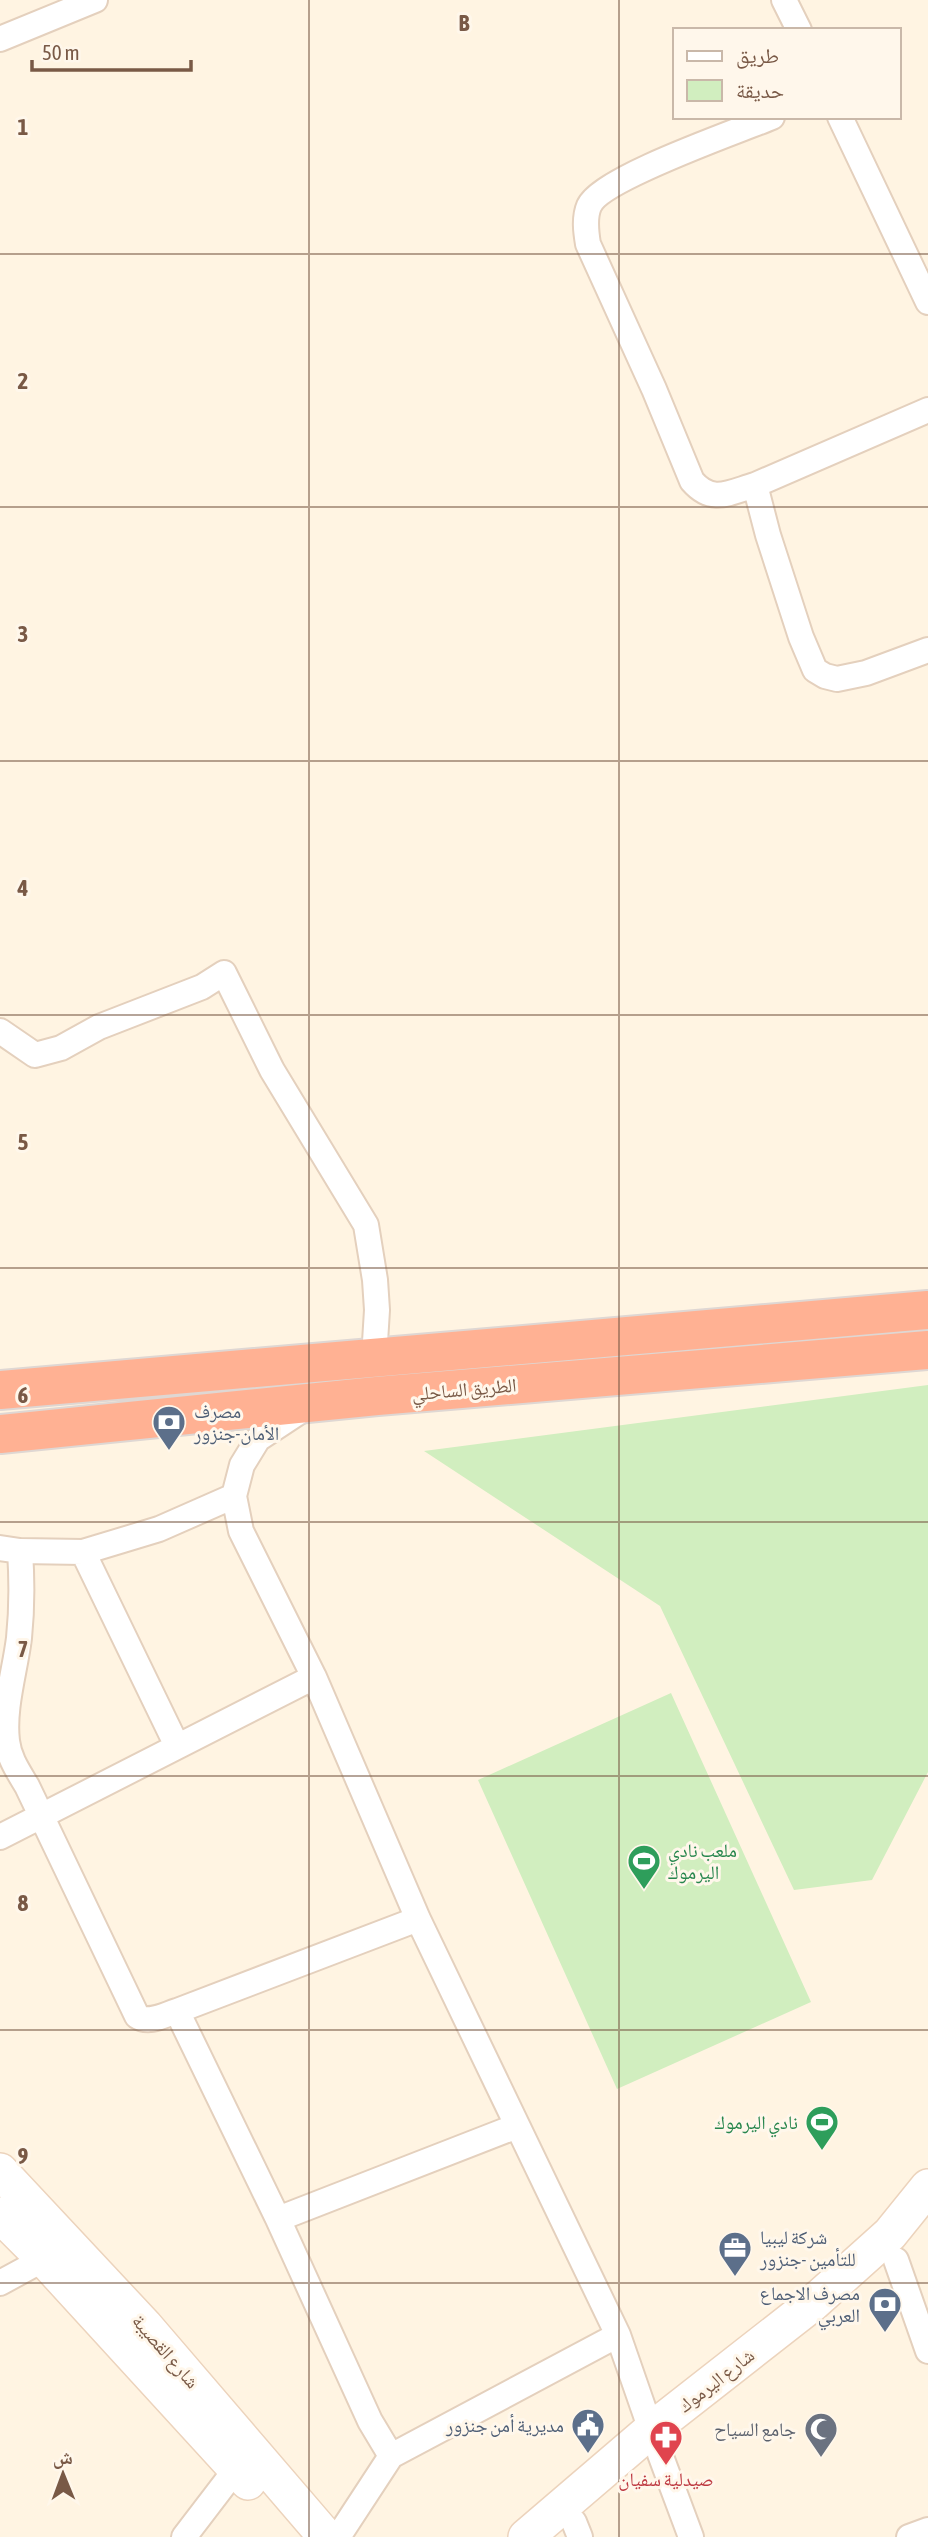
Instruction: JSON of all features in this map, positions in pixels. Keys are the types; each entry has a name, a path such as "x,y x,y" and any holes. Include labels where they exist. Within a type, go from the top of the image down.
{"highway":[{"name":"الطريق الساحلي","path":"0,1390 928,1310"},
{"name":"الطريق الساحلي","path":"0,1434 314,1402 928,1350"}],"main road":[{"name":"شارع القصيبة","path":"0,2171 145,2326 326,2537"},
{"name":"شارع اليرموك","path":"570,2532 655,2442 890,2234 928,2187"},
{"path":"0,2215 44,2259 295,2537"},
{"name":"شارع اليرموك","path":"526,2537 655,2442 751,2376 896,2260 928,2226"}],"street":[{"path":"0,40 95,0"},
{"path":"785,0 798,28"},
{"path":"767,119 647,168 602,191 589,205 585,229 588,243 692,481 702,493 713,495 755,485 928,410"},
{"path":"841,119 928,302"},
{"path":"755,485 784,586 801,637 816,670 837,679 866,673 928,650"},
{"path":"0,1031 35,1055 61,1048 99,1027 202,987 225,973 272,1070 366,1225 377,1310 374,1358"},
{"path":"314,1402 258,1438 242,1465 234,1496 241,1531 314,1677 418,1919 618,2335 691,2537"},
{"path":"234,1496 159,1529 83,1552 10,1550 22,1582 19,1636 7,1721 7,1741 12,1761 27,1786 133,2011 142,2020 177,2011 418,1919"},
{"path":"83,1552 177,1745"},
{"path":"0,1837 314,1677"},
{"path":"177,2011 278,2219 370,2421 391,2456"},
{"path":"278,2219 517,2126"},
{"path":"0,2283 44,2259"},
{"path":"896,2260 928,2351"},
{"path":"338,2537 391,2456 618,2335"},
{"path":"184,2537 236,2469"},
{"path":"909,2537 928,2530"}],"green space":[{"path":"928,1385 928,1772 872,1880 794,1890 660,1606 424,1451"},
{"name":"ملعب نادي اليرموك","path":"671,1693 811,2002 617,2089 478,1780"}],"place":[{"name":"مصرف الأمان-جنزور","path":"169,1452"},
{"name":"ملعب نادي اليرموك","path":"644,1891"},
{"name":"نادي اليرموك","path":"822,2152"},
{"name":"شركة ليبيا للتأمين -جنزور","path":"735,2278"},
{"name":"مصرف الاجماع العربي","path":"885,2334"},
{"name":"مديرية أمن جنزور","path":"588,2455"},
{"name":"جامع السياح","path":"821,2459"},
{"name":"صيدلية سفيان","path":"666,2467"}]}
